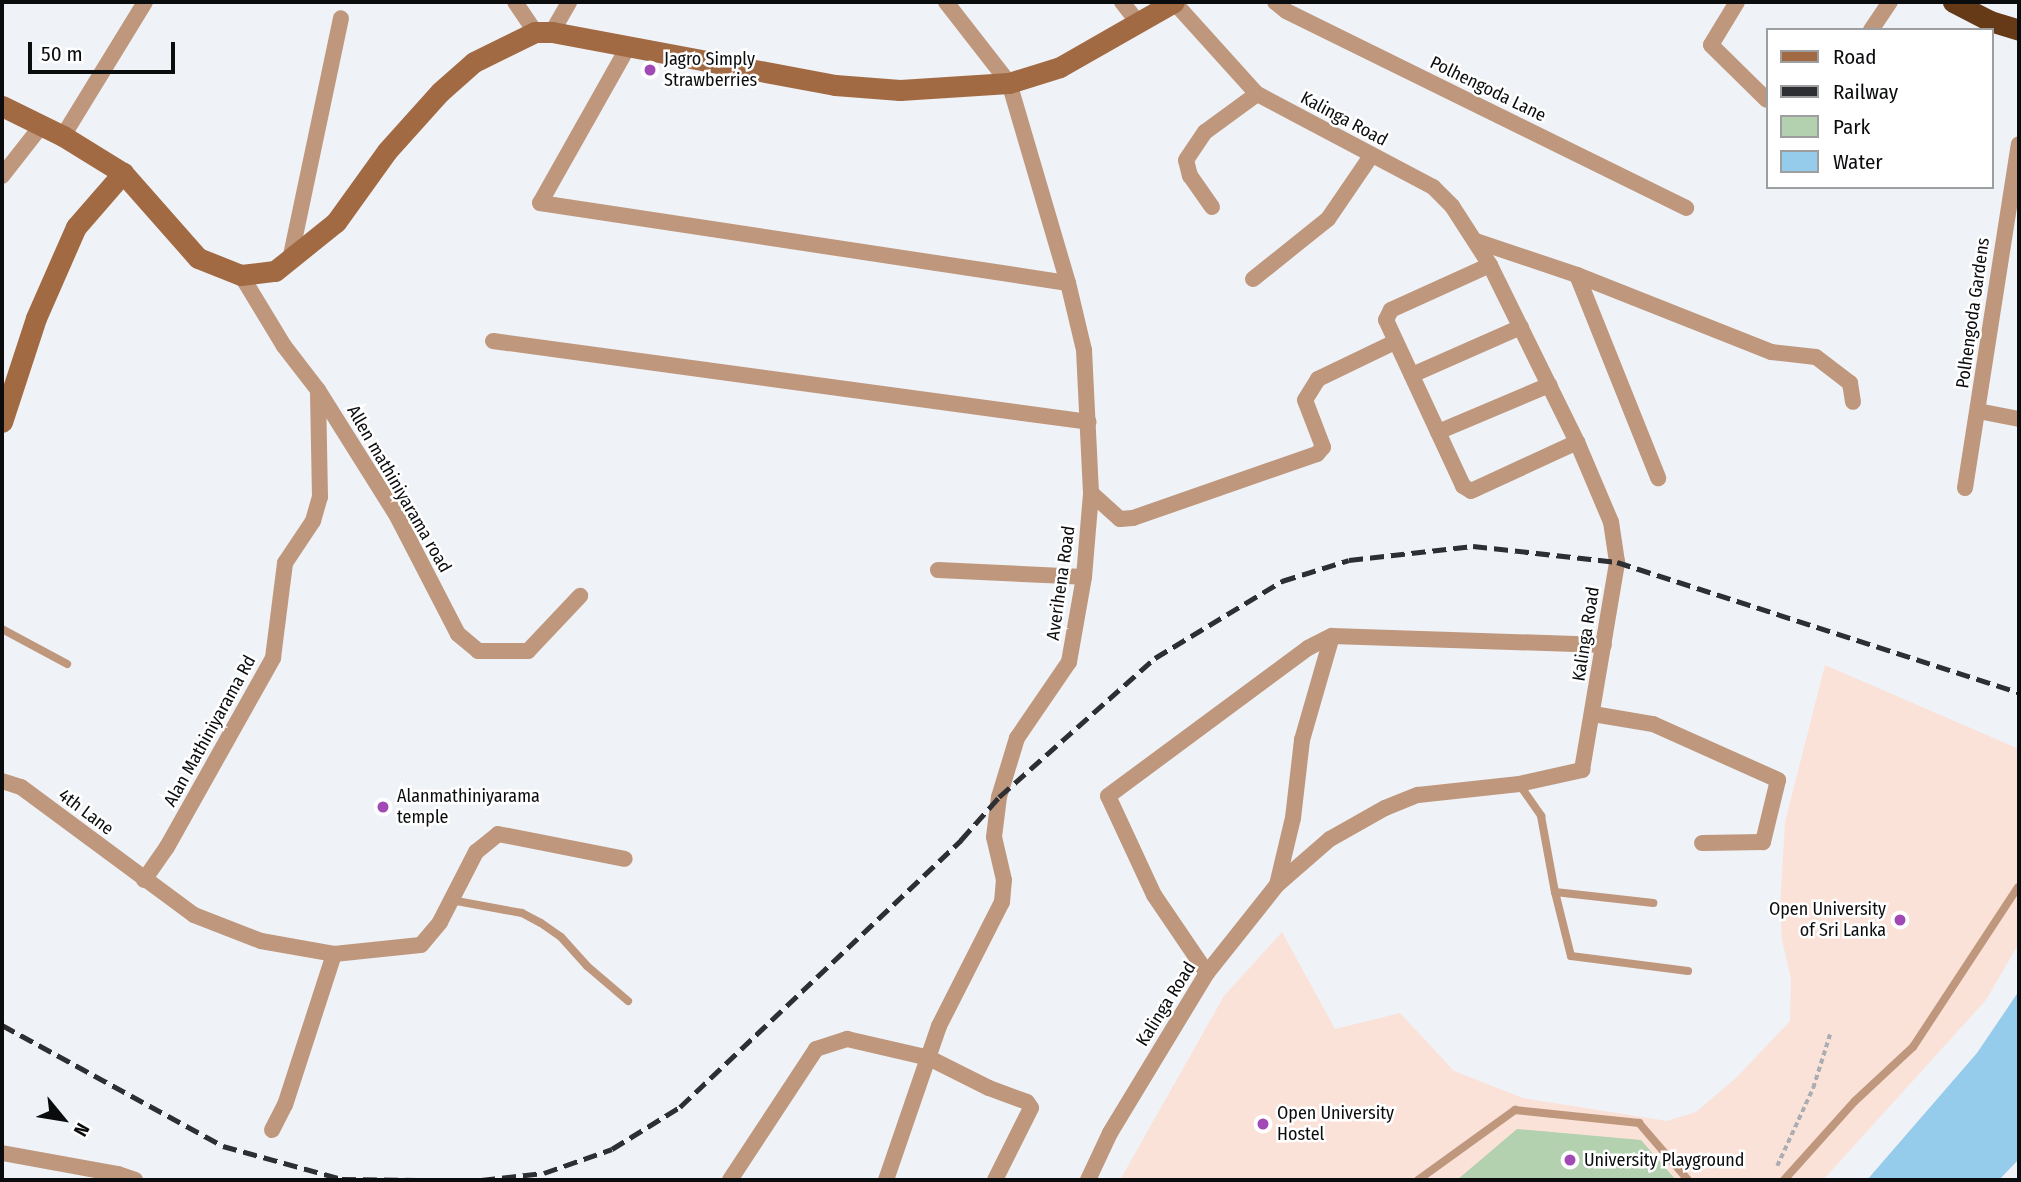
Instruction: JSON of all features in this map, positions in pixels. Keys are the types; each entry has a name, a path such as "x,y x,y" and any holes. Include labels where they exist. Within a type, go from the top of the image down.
{"highway":[{"path":"1953,2 1990,21 2019,30"}],"main road":[{"path":"2,106 63,136 123,173 198,258 241,275 275,271 337,222 387,151 440,92 474,62 543,32 835,85 900,90 1009,83 1060,67 1174,2"},
{"path":"2,422 36,317 76,227 123,173"}],"street":[{"path":"63,136 145,2"},
{"path":"515,2 543,32 569,2"},
{"path":"946,2 1009,83"},
{"path":"1122,2 1139,24"},
{"name":"Kalinga Road","path":"1088,1180 1110,1133 1207,973 1277,885 1329,839 1385,808 1418,795 1519,784 1582,770 1617,562 1611,522 1577,442 1490,265 1452,206 1433,187 1257,94 1174,2"},
{"name":"Polhengoda Lane","path":"1275,2 1286,11 1686,208"},
{"path":"1737,2 1711,44 1766,99"},
{"path":"1872,28 1890,2"},
{"path":"290,260 341,18"},
{"path":"628,47 540,203 1068,283"},
{"name":"Averihena Road","path":"886,1180 939,1026 1002,902 1004,880 993,837 999,797 1017,738 1069,662 1084,577 1091,493 1084,350 1068,283 1009,83"},
{"path":"1212,207 1189,176 1186,160 1205,132 1257,94"},
{"path":"2,176 42,125"},
{"name":"Polhengoda Gardens","path":"1965,488 2019,144"},
{"path":"1253,279 1328,219 1371,156"},
{"path":"1476,241 1577,275 1771,352 1816,357 1850,383 1853,402"},
{"path":"1490,265 1391,310 1386,320 1463,486 1471,491 1577,442"},
{"name":"Allen mathiniyarama road","path":"241,275 284,346 318,390 397,516 458,634 478,651 528,651 580,596"},
{"path":"1577,275 1658,478"},
{"path":"1412,375 1521,327"},
{"path":"493,341 1089,422"},
{"path":"1091,493 1120,519 1133,519 1317,454 1324,447 1305,400 1318,379 1395,342"},
{"path":"1438,432 1549,385"},
{"name":"Alan Mathiniyarama Rd","path":"145,880 167,848 273,657 285,563 313,521 320,497 318,390"},
{"path":"1978,411 2019,419"},
{"path":"938,570 1084,577"},
{"path":"1277,885 1293,818 1302,740 1332,636"},
{"path":"1207,973 1154,895 1108,796 1308,648 1332,636 1604,645"},
{"path":"1593,714 1653,724 1778,780 1763,842 1702,843"},
{"name":"4th Lane","path":"2,781 20,787 194,915 261,940 334,954 421,945 440,922 451,900"},
{"path":"451,900 475,852 498,834 625,859"},
{"path":"272,1130 285,1105 334,954"},
{"path":"730,1180 816,1049 847,1039 929,1058 1029,1105 1031,1108 995,1180"},
{"path":"2,1153 135,1180"}],"lane":[{"path":"2,629 67,664"},
{"path":"1519,784 1541,816 1555,892 1572,956 1688,971"},
{"path":"1784,1180 1855,1101 1913,1047 2018,887"},
{"path":"1555,892 1653,903"},
{"path":"451,900 522,913 541,923 561,937 587,966 628,1001"},
{"path":"1418,1180 1514,1110 1639,1124 1647,1129 1688,1180"}],"path":[{"path":"1776,1169 1813,1088 1830,1034"}],"shaded area":[{"name":"Open University of Sri Lanka","path":"1825,665 2019,749 2019,943 1986,1000 1823,1180 1120,1180 1224,996 1282,932 1335,1029 1400,1013 1454,1071 1523,1098 1667,1121 1696,1112 1736,1078 1790,1021 1791,979 1782,940 1780,908 1785,822"}],"green space":[{"name":"University Playground","path":"1517,1129 1641,1140 1676,1180 1457,1180"}],"water":[{"path":"2019,991 2019,1159 1999,1180 1867,1180 1977,1053"}],"railway":[{"path":"481,1180 544,1173 612,1149 680,1107 961,840 999,797 1155,658 1282,581 1349,560 1473,546 1617,562 2019,693"},
{"path":"2,1025 223,1146 342,1179 419,1180"}],"place":[{"name":"Jagro Simply Strawberries","path":"650,70"},
{"name":"Alanmathiniyarama temple","path":"383,807"},
{"name":"Open University of Sri Lanka","path":"1900,920"},
{"name":"Open University Hostel","path":"1263,1124"},
{"name":"University Playground","path":"1570,1160"}]}
